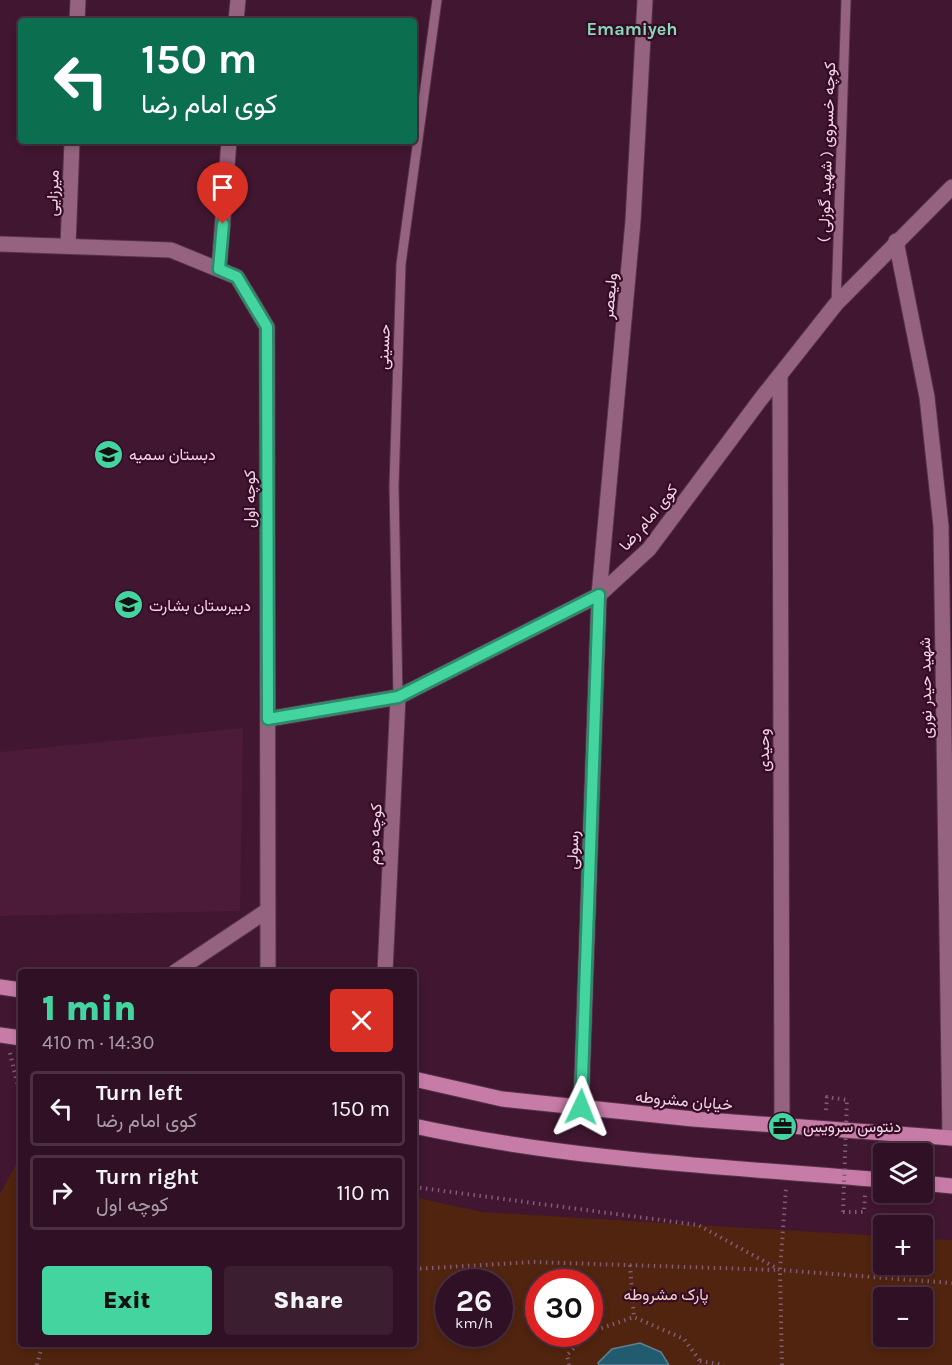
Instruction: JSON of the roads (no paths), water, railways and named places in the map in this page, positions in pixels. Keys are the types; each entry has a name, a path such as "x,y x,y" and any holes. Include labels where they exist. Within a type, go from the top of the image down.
{"main road":[{"path":"0,987 18,990"},
{"name":"خیابان مشروطه","path":"417,1080 502,1099 782,1126 951,1138"},
{"path":"417,1127 479,1140 614,1158 873,1179"},
{"path":"933,1185 952,1186"}],"street":[{"path":"77,18 78,0"},
{"path":"236,18 238,0"},
{"name":"ولیعصر","path":"599,595 633,221 645,0"},
{"name":"میرزایی","path":"68,246 72,144"},
{"path":"219,269 229,144"},
{"name":"کوی امام رضا","path":"268,719 398,697 599,595 649,549 836,304 952,187"},
{"name":"شهید حیدر نوری","path":"896,241 927,397 940,526 951,1138"},
{"name":"کوچه اول","path":"0,244 171,250 237,277 267,327 268,969"},
{"name":"وحیدی","path":"780,375 782,1126"},
{"name":"رسولی","path":"581,1107 599,595"},
{"name":"کوچه دوم","path":"385,969 398,697"},
{"path":"180,969 268,910"}],"lane":[{"name":"حسینی","path":"398,697 394,486 401,264 437,0"},
{"name":"کوچه خسروی ( شهید گوزلی )","path":"836,304 846,0"}],"water":[{"path":"640,1343 661,1352 669,1365 599,1365 598,1363 612,1349"}],"place":[{"name":"دبستان سمیه","path":"108,454"},
{"name":"دبیرستان بشارت","path":"128,605"},
{"name":"دنتوس سرویس","path":"782,1126"}],"district":[{"name":"Emamiyeh","path":"632,29"}],"park label":[{"name":"پارک مشروطه","path":"666,1294"}]}
